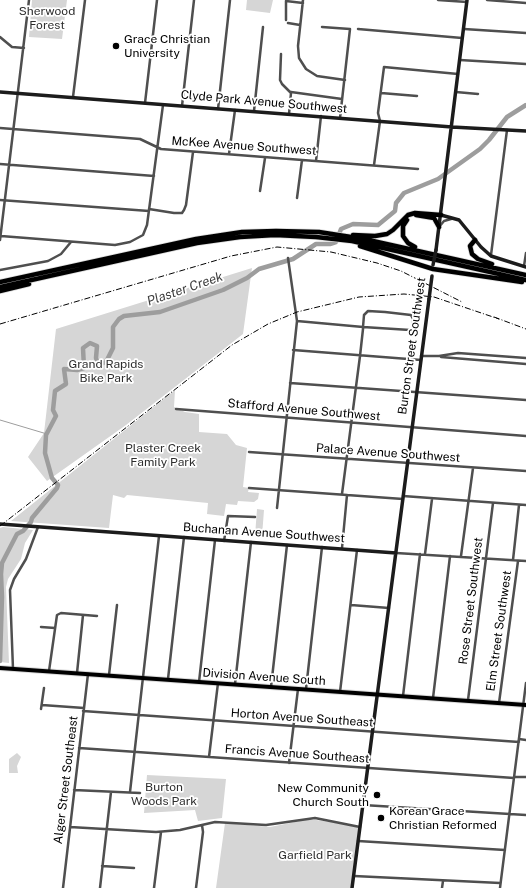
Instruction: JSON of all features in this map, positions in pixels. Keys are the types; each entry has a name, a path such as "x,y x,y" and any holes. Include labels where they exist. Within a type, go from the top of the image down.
{"highway":[{"path":"346,239 357,234 377,236 387,234 413,213 425,212 441,215"},
{"path":"424,251 405,240 402,231 404,222 412,216 424,216 435,218 439,227"},
{"path":"0,282 196,238 235,233 311,232 526,281"},
{"path":"0,287 203,242 266,233"},
{"path":"346,239 424,251 526,274"},
{"path":"346,239 433,267 526,281"},
{"path":"475,240 471,244 470,249 475,257 517,272"},
{"path":"0,279 56,269"},
{"path":"0,291 41,281 66,272"}],"main road":[{"name":"Burton Street Southwest","path":"352,888 371,732 378,695 416,393 441,215 467,1"},
{"name":"Clyde Park Avenue Southwest","path":"0,92 452,127 526,131"},
{"path":"441,215 455,218 461,222 475,240 491,256 525,267"},
{"name":"Buchanan Avenue Southwest","path":"0,524 396,553"},
{"name":"Division Avenue South","path":"0,668 525,705"}],"street":[{"path":"29,0 19,93 0,238 115,245 130,242 145,232 163,104"},
{"path":"73,97 84,0"},
{"path":"145,103 157,0"},
{"path":"182,106 194,0"},
{"path":"218,109 230,0"},
{"path":"438,0 467,1"},
{"path":"487,0 526,3"},
{"path":"286,20 286,1 303,1 298,51 299,58 306,68 322,78 345,80"},
{"path":"288,23 300,25"},
{"path":"254,111 263,27"},
{"path":"322,27 350,29 340,118"},
{"path":"358,29 463,38"},
{"path":"464,29 526,34"},
{"path":"0,37 13,47 24,48"},
{"path":"281,54 280,80 282,84 291,92 342,99"},
{"path":"460,60 526,64"},
{"path":"374,165 380,121 378,113 384,67 458,74"},
{"path":"289,114 291,92"},
{"path":"456,92 478,94"},
{"path":"381,93 417,96"},
{"path":"229,154 235,110"},
{"path":"316,161 321,116"},
{"name":"McKee Avenue Southwest","path":"0,128 140,139 158,148 193,152 418,169"},
{"path":"491,256 505,130"},
{"path":"0,200 182,213 186,208 193,152"},
{"path":"260,191 265,157"},
{"path":"297,198 302,160"},
{"path":"0,164 154,176"},
{"path":"439,227 446,220 455,218"},
{"path":"0,270 48,261 61,254 71,242"},
{"path":"525,267 526,253"},
{"path":"277,508 297,321 288,258"},
{"path":"297,321 363,327 410,330 413,328 411,315 370,311 364,315 363,327 360,356 342,494"},
{"path":"293,350 360,356 421,358 458,353 526,358"},
{"path":"439,356 526,364"},
{"path":"290,383 526,400"},
{"name":"Stafford Avenue Southwest","path":"176,409 287,419 526,436"},
{"name":"Palace Avenue Southwest","path":"249,452 526,472"},
{"path":"461,556 473,468"},
{"path":"248,488 526,505"},
{"path":"342,548 347,495"},
{"path":"425,554 432,499"},
{"name":"Rose Street Southwest","path":"468,701 492,503"},
{"name":"Elm Street Southwest","path":"513,560 519,505"},
{"path":"224,540 228,516 255,517"},
{"path":"11,668 10,590 13,581 26,559 36,527"},
{"path":"130,792 140,715 159,536"},
{"path":"168,680 184,537"},
{"path":"199,682 215,540"},
{"path":"235,684 251,542"},
{"path":"271,687 287,545"},
{"path":"306,690 322,547"},
{"path":"340,692 357,550"},
{"name":"Buchanan Avenue Southwest","path":"396,553 526,561"},
{"path":"403,697 420,554"},
{"path":"432,699 450,556"},
{"name":"Elm Street Southwest","path":"499,703 518,561"},
{"path":"351,604 389,608"},
{"path":"109,675 117,605"},
{"path":"49,671 54,628 58,614 97,616"},
{"path":"77,673 83,615"},
{"path":"41,627 54,628"},
{"name":"Alger Street Southeast","path":"63,888 88,674"},
{"path":"209,757 218,683"},
{"path":"500,888 525,705 526,683"},
{"path":"41,709 44,688"},
{"path":"289,762 298,689"},
{"name":"Horton Avenue Southeast","path":"42,705 213,721 519,741 526,740"},
{"name":"Francis Avenue Southeast","path":"79,748 526,778"},
{"path":"74,790 140,793"},
{"path":"100,888 111,792"},
{"path":"362,805 526,815"},
{"path":"70,827 161,832 225,821 262,825 279,824 303,818 315,818 360,827"},
{"path":"196,888 203,832 202,825"},
{"path":"154,888 161,832"},
{"path":"358,841 505,850"},
{"path":"102,866 134,868"},
{"path":"354,876 500,884"},
{"path":"442,888 443,881"}],"green space":[{"name":"Sherwood Forest","path":"32,0 67,0 62,39 29,37"},
{"path":"247,0 273,0 270,13 246,10"},
{"name":"Grand Rapids Bike Park","path":"252,268 243,334 126,425 47,481 28,457 44,433 56,329"},
{"name":"Plaster Creek Family Park","path":"175,390 174,407 185,412 199,414 199,432 227,434 236,445 247,448 243,487 249,488 248,492 259,493 258,499 254,502 238,501 237,505 226,504 224,516 207,514 208,503 127,495 124,498 113,495 109,528 11,521"},
{"path":"257,509 264,510 262,536 255,536"},
{"path":"0,528 33,530 25,543 21,559 8,579 6,587 9,663 0,662"},
{"path":"17,753 21,757 17,766 18,773 9,773 9,759"},
{"name":"Burton Woods Park","path":"147,775 226,779 222,818 198,821 195,810 144,813"},
{"name":"Garfield Park","path":"305,820 316,820 359,826 351,888 216,888 225,823 270,827"}],"waterway":[{"name":"Plaster Creek","path":"0,661 2,563 17,534 23,531 31,522 32,518 57,488 58,485 52,478 45,453 46,435 56,416 53,410 55,391 66,384 64,369 77,370 84,368 83,348 90,343 97,346 96,358 98,365 106,362 113,348 113,327 119,319 124,316 160,312 223,290 247,278 259,269 293,259 316,244 330,244 336,242 341,229 353,224 378,225 395,211 396,203 404,193 438,179 480,149 507,117 526,105"},
{"path":"0,420 47,434"}],"railway":[{"path":"0,324 231,256 277,247 331,252 377,263 401,271 462,302"},
{"path":"0,526 232,345 268,324 297,312 359,297 404,294 434,297 499,319"},
{"path":"494,317 526,329"}],"place":[{"name":"Grace Christian University","path":"116,46"},
{"name":"New Community Church South","path":"377,795"},
{"name":"Korean Grace Christian Reformed","path":"381,818"}]}
